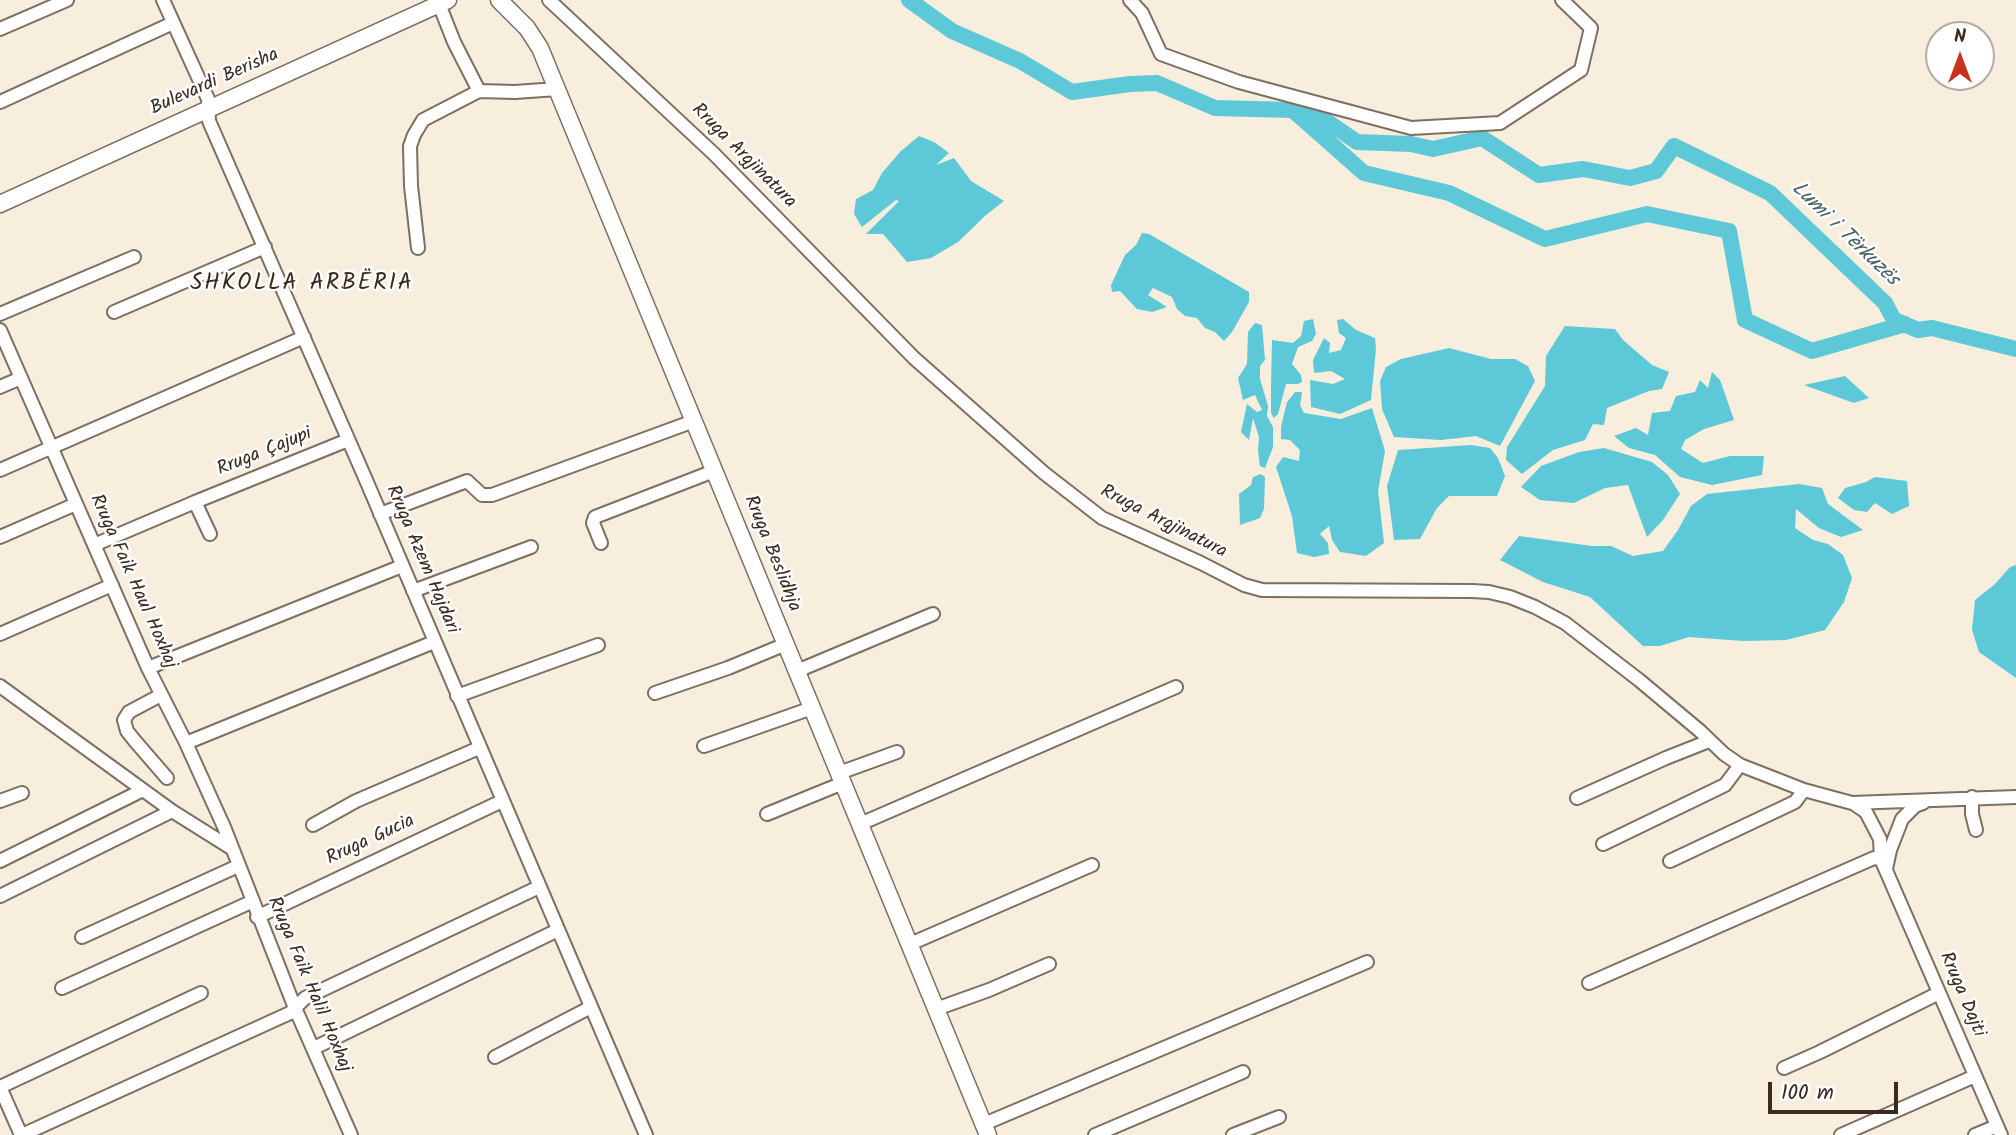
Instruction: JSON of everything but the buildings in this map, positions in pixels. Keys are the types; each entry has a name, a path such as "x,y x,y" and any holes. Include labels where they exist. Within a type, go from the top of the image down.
{"main road":[{"name":"Bulevardi Berisha","path":"0,204 444,2"},
{"name":"Rruga Beslidhja","path":"504,3 535,38 557,89 986,1130"}],"street":[{"path":"0,29 67,0"},
{"name":"Rruga Azem Hajdari","path":"163,0 208,99 209,121 646,1135"},
{"name":"Rruga Argjinatura","path":"549,0 714,154 914,358 1044,473 1102,518 1202,562 1244,585 1262,590 1472,591 1510,597 1565,623 1639,680 1740,765 1804,790 1852,803"},
{"path":"1130,0 1142,13 1161,54 1239,82 1411,128 1500,123 1581,70 1591,28 1562,0"},
{"path":"444,2 454,41 479,91"},
{"path":"0,102 173,23"},
{"path":"418,248 410,146 423,120 479,91 557,89"},
{"path":"114,312 265,247"},
{"path":"0,314 134,257"},
{"name":"Rruga Faik Haul Hoxhaj","path":"0,330 148,668 186,743 232,848"},
{"path":"0,470 304,337"},
{"path":"0,387 21,378"},
{"path":"380,514 462,482 471,483 482,495 492,495 694,421"},
{"name":"Rruga Çajupi","path":"94,545 348,439"},
{"path":"601,543 593,523 594,517 714,471"},
{"path":"195,502 210,534"},
{"path":"0,537 76,504"},
{"path":"413,591 531,547"},
{"path":"148,668 402,566"},
{"path":"0,634 112,585"},
{"path":"797,671 933,614"},
{"path":"186,743 434,642"},
{"path":"457,696 598,645"},
{"path":"655,693 786,645"},
{"path":"0,686 172,811 232,848"},
{"path":"860,824 1176,687"},
{"path":"161,695 129,712 124,720 127,731 167,778"},
{"path":"704,746 812,708"},
{"path":"1577,798 1709,741"},
{"path":"313,825 356,801 479,748"},
{"path":"767,814 897,752"},
{"path":"1603,844 1726,785 1740,765"},
{"path":"0,861 144,790"},
{"path":"1670,861 1795,802 1804,790"},
{"path":"0,801 22,793"},
{"path":"1972,797 1976,830"},
{"path":"1852,803 2016,797"},
{"name":"Rruga Gucia","path":"257,917 502,801"},
{"path":"1852,803 1866,811 1873,824 1885,833 1900,823 1915,806 1926,801"},
{"path":"1589,984 1874,858 1884,864 1900,823 1900,809 1887,802"},
{"path":"1873,824 1874,809 1887,802"},
{"path":"0,896 172,811"},
{"name":"Rruga Dajti","path":"1873,824 1881,839 1884,864 1999,1130"},
{"name":"Rruga Faik Halil Hoxhaj","path":"232,848 257,917 351,1135"},
{"path":"910,944 1092,865"},
{"path":"82,937 238,866"},
{"path":"201,993 0,1087 22,1135 273,1020 295,1008 305,998 539,887"},
{"path":"62,988 251,902"},
{"path":"314,1048 558,930"},
{"path":"986,1130 1367,962"},
{"path":"936,1009 1049,964"},
{"path":"1784,1068 1939,993"},
{"path":"495,1057 591,1007"},
{"path":"1095,1135 1243,1072"},
{"path":"1841,1135 1975,1076"},
{"path":"1233,1135 1279,1117"},
{"path":"1975,1135 1999,1130"}],"water":[{"path":"919,136 934,142 949,153 936,165 954,158 971,181 1004,201 958,242 931,258 907,262 883,234 866,234 899,201 896,200 862,227 854,214 856,199 873,190 882,173 901,151"},
{"path":"1142,233 1149,234 1249,292 1249,302 1224,341 1215,332 1205,328 1197,318 1185,316 1177,309 1172,297 1153,288 1148,295 1167,307 1152,312 1137,309 1120,291 1112,292 1111,285 1125,255 1136,245"},
{"path":"1313,319 1316,334 1312,341 1298,347 1292,364 1301,375 1302,382 1286,384 1278,414 1274,418 1271,413 1272,340 1293,343 1301,336 1304,321"},
{"path":"1343,319 1356,330 1375,338 1376,349 1371,400 1340,414 1311,407 1310,380 1333,384 1345,379 1331,371 1314,373 1313,360 1324,338 1330,343 1329,353 1341,350 1346,338 1339,333 1337,320"},
{"path":"1255,323 1262,325 1265,360 1260,366 1260,379 1268,406 1267,416 1273,427 1273,447 1265,468 1260,466 1259,437 1253,418 1249,440 1241,432 1247,404 1257,412 1262,410 1255,395 1243,400 1238,378 1247,364 1248,332"},
{"path":"1565,326 1615,329 1623,340 1652,365 1669,372 1662,389 1649,391 1607,408 1604,425 1593,424 1585,440 1553,450 1522,474 1506,460 1507,447 1545,386 1546,356"},
{"path":"1449,348 1491,359 1515,359 1528,366 1535,381 1500,446 1476,436 1441,440 1394,437 1382,409 1380,381 1386,367 1401,359"},
{"path":"1712,372 1720,380 1734,420 1704,429 1685,440 1681,449 1703,463 1730,456 1764,456 1762,475 1712,485 1680,477 1655,455 1629,448 1614,436 1636,428 1648,435 1652,413 1670,411 1676,396 1695,392 1700,380 1708,388"},
{"path":"1845,376 1869,398 1854,403 1804,385"},
{"path":"1295,392 1302,392 1300,405 1304,413 1341,419 1372,408 1385,451 1378,491 1384,543 1366,556 1340,552 1332,540 1329,526 1320,534 1328,543 1329,554 1314,557 1297,553 1292,516 1276,467 1283,457 1299,461 1300,450 1290,440 1281,439 1287,402"},
{"path":"1471,445 1490,448 1498,458 1505,476 1497,496 1449,496 1437,508 1420,539 1394,540 1387,486 1398,450"},
{"path":"1604,448 1652,462 1668,475 1680,494 1663,520 1647,537 1628,485 1605,488 1574,503 1540,500 1521,487 1541,466 1579,452"},
{"path":"1261,474 1265,477 1264,509 1260,518 1240,525 1239,494 1251,485 1253,477"},
{"path":"1875,477 1907,481 1909,506 1892,514 1875,503 1867,512 1854,510 1838,498 1845,488"},
{"path":"1799,484 1822,488 1828,504 1863,530 1841,537 1819,528 1796,509 1795,528 1813,540 1828,544 1843,555 1852,578 1844,602 1825,630 1786,640 1743,641 1689,637 1660,646 1643,646 1590,597 1543,582 1500,560 1519,536 1611,546 1633,556 1663,551 1691,506 1707,494"},
{"path":"2016,565 2016,678 1979,652 1972,630 1975,600 2010,567"}],"waterway":[{"name":"Lumi i Tërkuzës","path":"909,0 952,31 1020,61 1072,92 1157,83 1215,108 1309,113 1325,120 1357,142 1411,144 1433,149 1482,138 1539,175 1583,169 1630,178 1656,171 1674,146 1770,193 1885,303 1894,320 1918,330 1932,328 2016,349"},
{"path":"1295,112 1364,173 1449,193 1545,239 1647,214 1729,231 1745,320 1812,351 1905,324"}],"district":[{"name":"SHKOLLA ARBËRIA","path":"302,285"}]}
